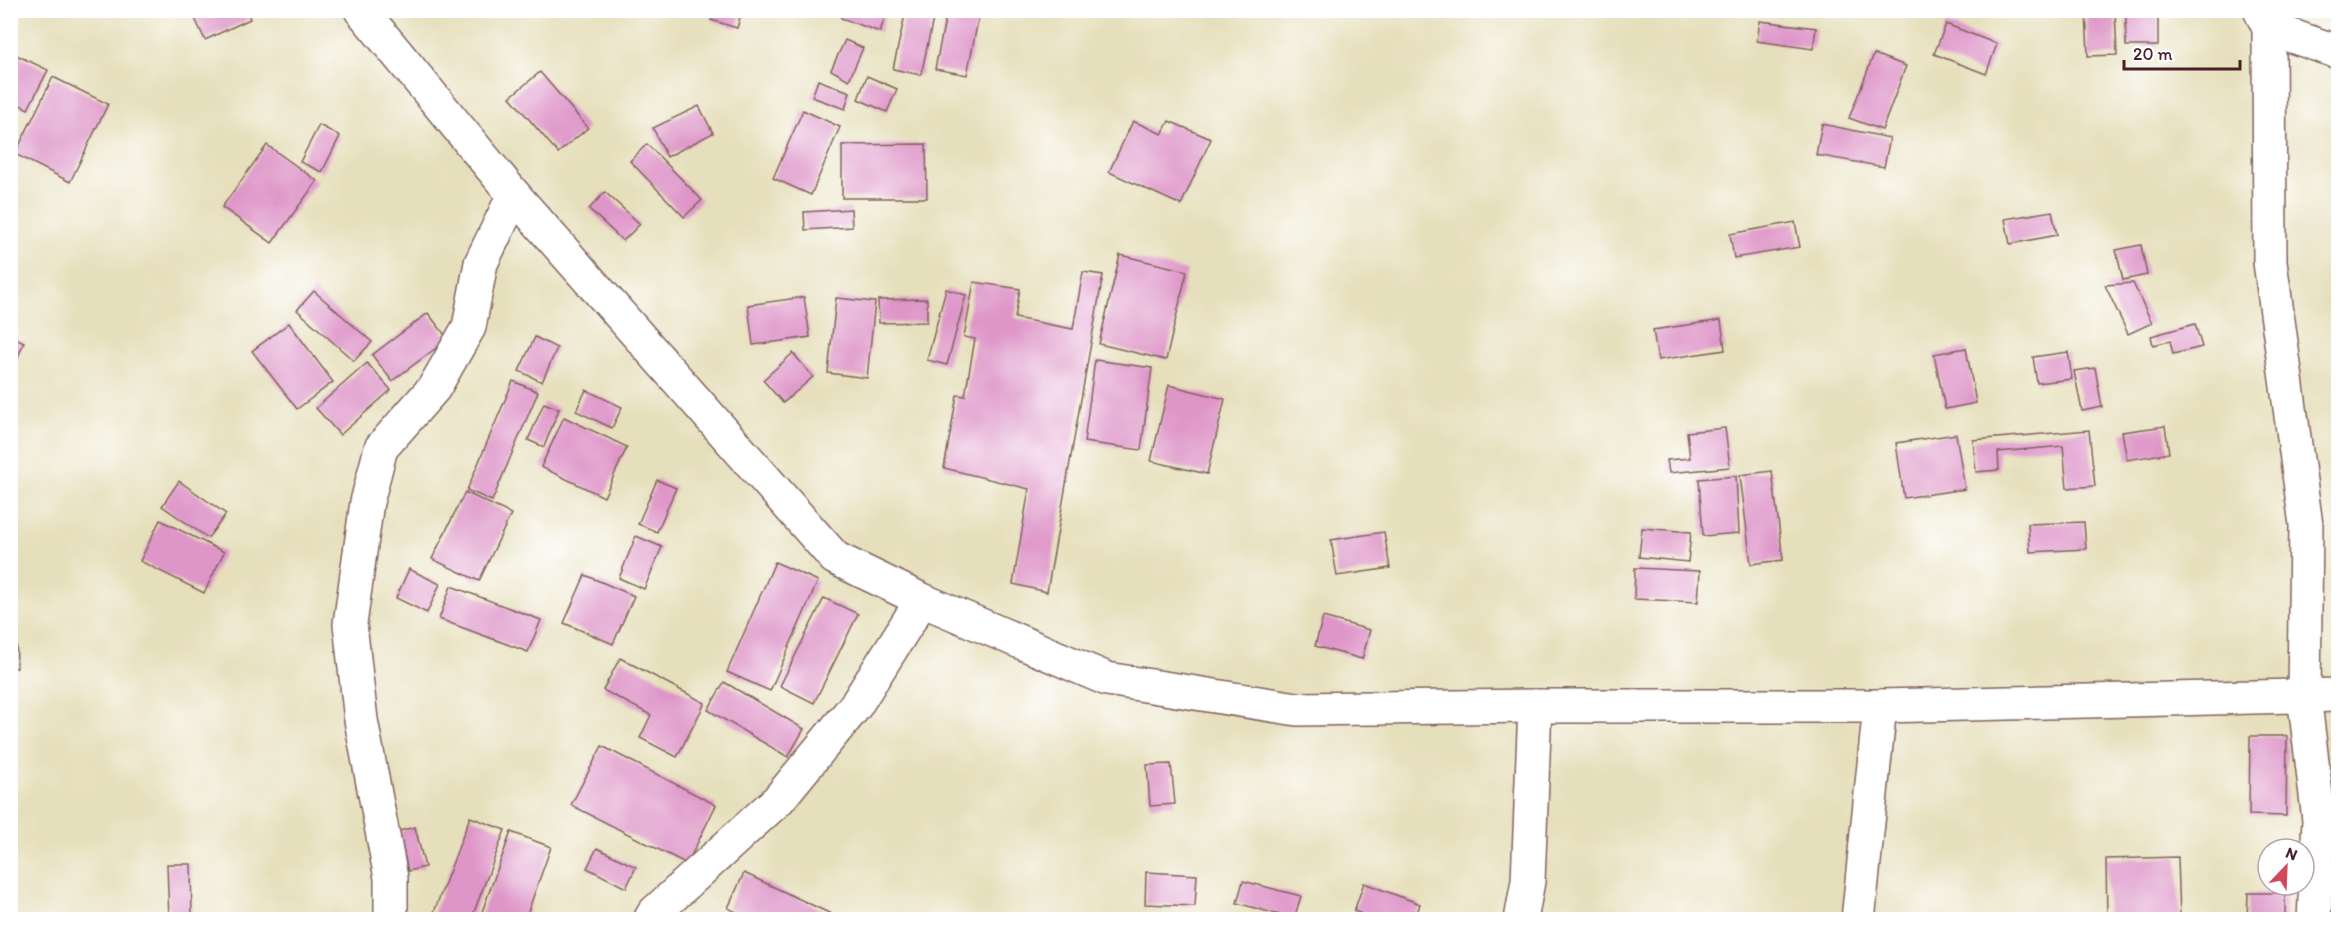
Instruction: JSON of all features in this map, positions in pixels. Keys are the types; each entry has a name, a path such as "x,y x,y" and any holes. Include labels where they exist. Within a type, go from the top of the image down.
{"street":[{"path":"361,10 514,195 835,558 922,600 1107,679 1297,709 1880,706 2338,695"},
{"path":"2314,920 2319,820 2304,695 2306,525 2271,262 2264,19 2338,52"},
{"path":"391,920 391,878 361,720 350,624 366,502 381,448 434,387 470,327 480,263 514,195"},
{"path":"650,920 654,913 778,800 856,705 922,600"},
{"path":"1521,920 1528,881 1535,706"},
{"path":"1858,920 1880,706"}],"building":[{"path":"191,10 247,10 250,19 205,40"},
{"path":"714,10 742,10 737,28 711,20"},
{"path":"843,10 887,10 880,32 841,18"},
{"path":"906,10 935,10 921,75 893,69"},
{"path":"947,10 980,10 967,75 935,69"},
{"path":"2086,10 2115,10 2117,55 2088,56"},
{"path":"2126,10 2158,10 2158,46 2126,46"},
{"path":"1760,21 1816,28 1813,49 1757,41"},
{"path":"1946,24 1997,44 1986,74 1934,54"},
{"path":"845,40 863,48 849,80 831,70"},
{"path":"10,52 48,70 28,109 10,100"},
{"path":"1874,54 1906,66 1882,130 1849,118"},
{"path":"540,72 588,128 558,153 510,97"},
{"path":"867,76 897,89 887,112 858,99"},
{"path":"53,77 108,104 70,182 15,154"},
{"path":"818,80 850,92 845,109 812,97"},
{"path":"699,106 713,133 667,157 653,128"},
{"path":"803,110 840,127 811,195 773,178"},
{"path":"1133,121 1162,134 1169,121 1211,139 1181,205 1109,172"},
{"path":"1822,124 1890,138 1884,167 1816,155"},
{"path":"319,125 340,136 322,172 300,162"},
{"path":"647,144 702,200 684,217 630,161"},
{"path":"926,144 927,198 842,198 842,145"},
{"path":"267,145 317,181 272,243 222,207"},
{"path":"605,192 640,224 623,241 589,209"},
{"path":"851,209 852,227 805,230 804,212"},
{"path":"2052,211 2057,235 2010,244 2005,219"},
{"path":"1795,222 1800,247 1734,258 1730,234"},
{"path":"2141,245 2147,275 2123,280 2116,250"},
{"path":"1120,255 1187,271 1166,360 1099,344"},
{"path":"1083,272 1103,275 1047,592 1013,584 1029,489 944,468 957,395 965,396 975,339 964,337 974,282 1020,289 1015,318 1073,329"},
{"path":"2133,283 2152,323 2128,334 2105,285"},
{"path":"946,289 966,295 947,365 927,360"},
{"path":"314,291 372,342 354,361 297,310"},
{"path":"804,297 810,337 753,345 748,305"},
{"path":"836,298 875,302 867,378 828,373"},
{"path":"927,299 927,322 879,323 878,300"},
{"path":"428,313 448,339 392,381 372,355"},
{"path":"1721,320 1725,350 1658,360 1653,330"},
{"path":"289,323 333,382 297,409 252,351"},
{"path":"2195,324 2202,347 2173,354 2170,341 2153,345 2151,336"},
{"path":"10,336 24,342 11,374 10,374"},
{"path":"535,337 557,348 542,382 519,371"},
{"path":"1966,348 1976,403 1945,409 1934,354"},
{"path":"2068,352 2072,379 2037,383 2033,357"},
{"path":"793,353 813,377 783,403 763,380"},
{"path":"1095,360 1152,368 1141,450 1084,442"},
{"path":"367,363 391,390 340,435 316,408"},
{"path":"2095,368 2102,407 2082,411 2074,371"},
{"path":"513,381 538,392 492,501 467,490"},
{"path":"1169,385 1225,399 1207,474 1151,461"},
{"path":"586,390 622,407 612,428 576,411"},
{"path":"544,403 559,409 544,447 528,440"},
{"path":"564,417 627,447 604,497 541,467"},
{"path":"2165,426 2169,453 2127,460 2122,432"},
{"path":"1725,428 1730,467 1669,473 1667,460 1690,458 1687,432"},
{"path":"2089,430 2095,486 2067,488 2063,446 1998,452 1999,470 1976,472 1973,440"},
{"path":"1956,434 1965,489 1904,498 1896,443"},
{"path":"1772,471 1783,560 1751,564 1740,475"},
{"path":"1736,476 1739,533 1703,536 1699,479"},
{"path":"657,480 676,488 657,532 638,524"},
{"path":"179,481 226,514 208,538 162,506"},
{"path":"465,492 511,514 479,581 432,559"},
{"path":"160,520 224,552 204,593 140,561"},
{"path":"2084,522 2086,549 2030,552 2028,524"},
{"path":"1642,528 1691,532 1688,562 1639,557"},
{"path":"1384,532 1390,568 1337,576 1331,540"},
{"path":"636,536 662,547 644,589 619,578"},
{"path":"775,562 818,581 770,691 727,672"},
{"path":"1635,568 1700,571 1698,602 1634,599"},
{"path":"409,569 440,584 427,613 396,598"},
{"path":"585,575 634,596 613,644 564,623"},
{"path":"451,586 541,620 528,652 439,619"},
{"path":"824,598 858,614 814,703 780,686"},
{"path":"1323,617 1370,630 1362,659 1315,646"},
{"path":"10,620 16,620 17,668 10,668"},
{"path":"620,658 705,703 677,757 640,738 651,715 603,690"},
{"path":"724,682 804,729 788,757 708,710"},
{"path":"2250,736 2287,736 2286,816 2249,815"},
{"path":"602,746 716,805 687,864 571,805"},
{"path":"1171,764 1175,804 1150,806 1147,765"},
{"path":"470,817 505,830 471,920 431,920"},
{"path":"415,827 425,867 408,871 399,831"},
{"path":"511,832 551,847 525,920 479,920"},
{"path":"597,848 636,867 626,888 587,868"},
{"path":"2178,857 2180,918 2107,920 2106,859"},
{"path":"167,864 191,864 192,920 169,920"},
{"path":"1146,872 1197,875 1195,906 1145,904"},
{"path":"744,873 844,920 753,920 728,908"},
{"path":"1243,881 1301,896 1294,919 1237,903"},
{"path":"1364,883 1420,904 1415,920 1377,920 1354,911"},
{"path":"2248,893 2256,893 2256,897 2285,897 2285,920 2247,920"}]}
